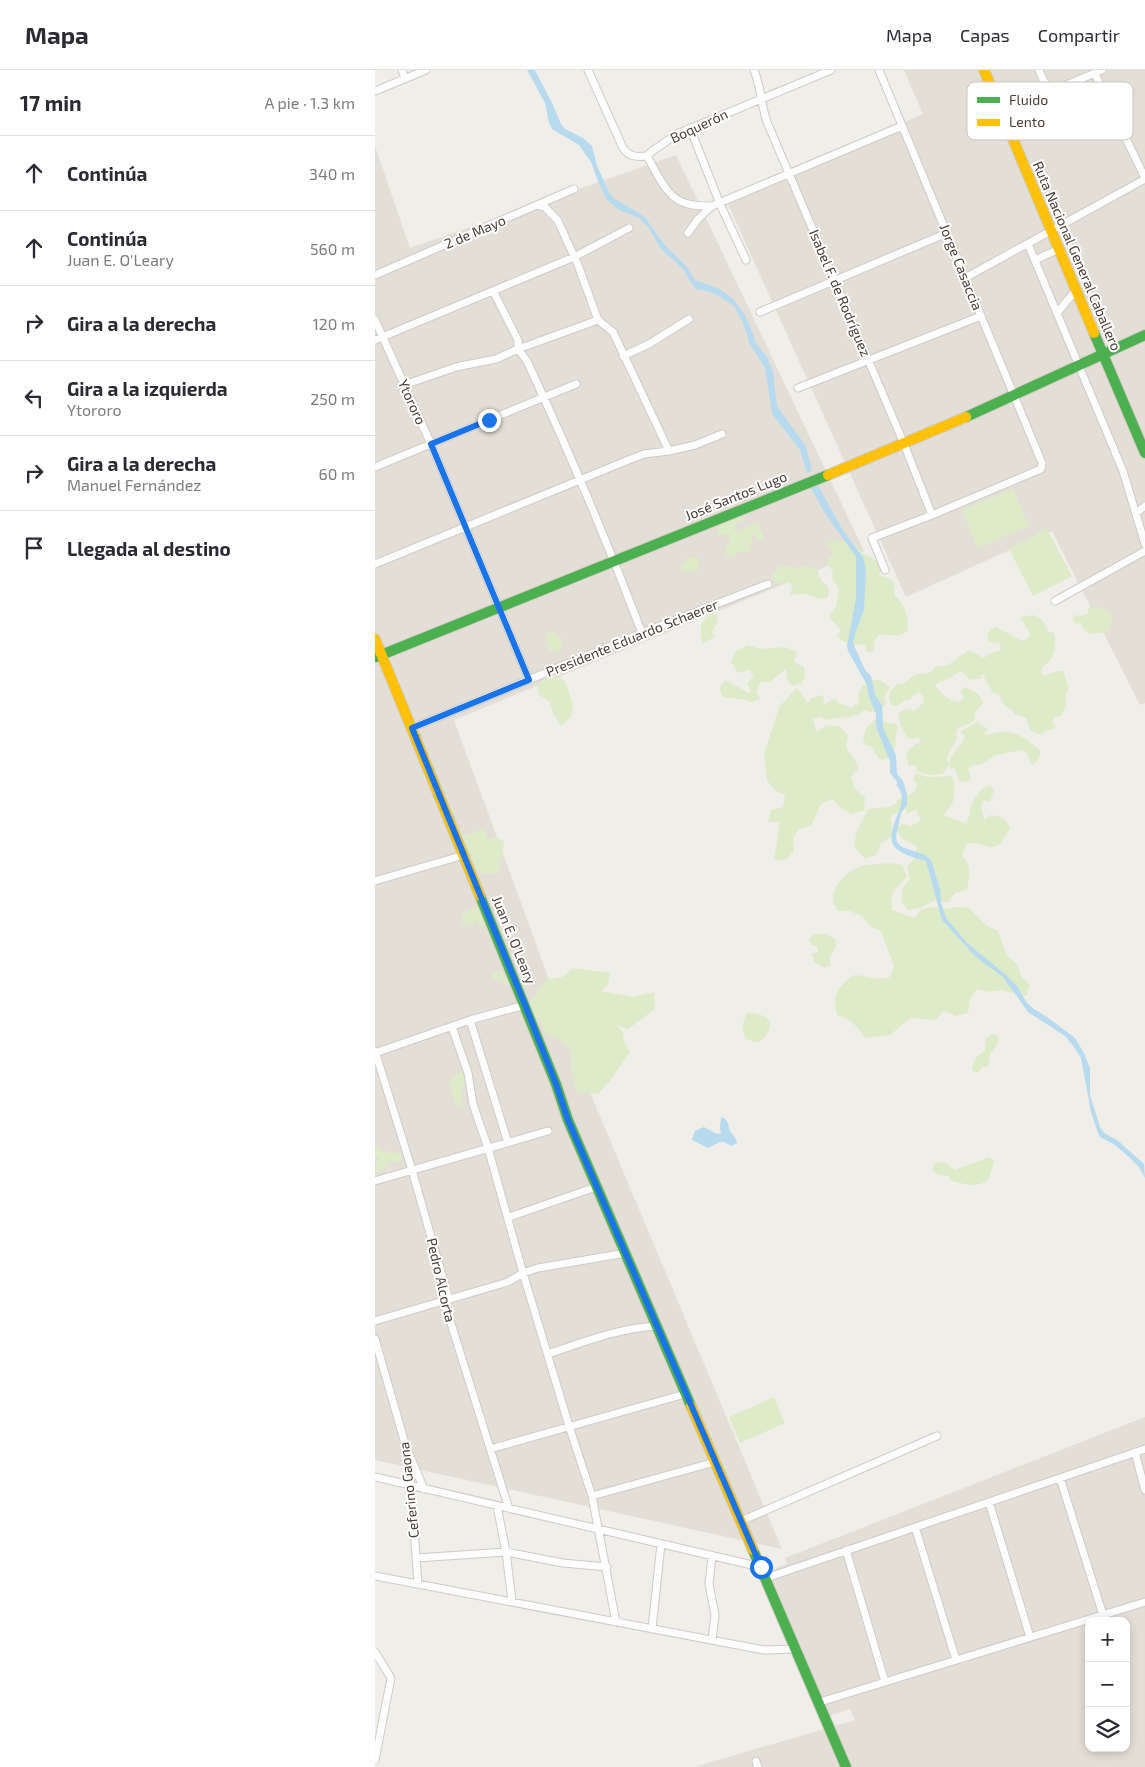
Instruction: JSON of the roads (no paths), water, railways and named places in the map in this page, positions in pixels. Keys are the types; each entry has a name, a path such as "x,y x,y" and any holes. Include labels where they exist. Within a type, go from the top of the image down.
{"main road":[{"name":"Ruta Nacional General Caballero","path":"984,70 989,82"},
{"name":"Ruta Nacional General Caballero","path":"1013,140 1145,452"},
{"name":"José Santos Lugo","path":"378,656 904,444 1015,396 1103,353 1145,335"},
{"name":"Juan E. O'Leary","path":"375,639 378,656 412,728 525,1005 568,1120 847,1767"}],"street":[{"path":"402,70 405,79"},
{"path":"375,91 426,70"},
{"path":"588,70 626,153 637,157 647,156 663,184 677,200 686,204 712,206 720,204 902,126"},
{"name":"Isabel F. de Rodríguez","path":"754,70 760,84 761,98 767,122 869,360 932,515"},
{"name":"Boquerón","path":"647,156 677,134 831,70"},
{"name":"Jorge Casaccia","path":"879,70 1043,463 1041,469 932,515"},
{"path":"1039,70 1044,82"},
{"path":"1075,82 1102,70"},
{"path":"1095,74 1099,82"},
{"path":"690,128 720,204 746,260"},
{"path":"965,278 1145,179 1126,140"},
{"name":"2 de Mayo","path":"375,275 574,189"},
{"path":"537,205 545,207 558,221 598,320 613,332 669,451"},
{"path":"688,233 698,219 712,206"},
{"path":"375,340 574,257 629,228"},
{"path":"760,312 834,279 947,233"},
{"path":"1029,244 1123,471 1145,544"},
{"path":"1035,260 1059,249"},
{"path":"493,290 518,340 518,349 527,361 580,478 642,633"},
{"path":"1057,313 1076,290"},
{"path":"798,388 981,316"},
{"path":"623,356 649,344 689,319"},
{"name":"Ytororo","path":"375,320 431,444 529,680"},
{"path":"404,384 456,367 496,359 598,320"},
{"path":"375,467 576,384"},
{"path":"375,564 580,478 644,454 695,445 722,434"},
{"path":"1136,513 1145,506"},
{"path":"885,570 872,538 932,515"},
{"path":"1055,601 1145,551"},
{"name":"Presidente Eduardo Schaerer","path":"412,728 642,633 768,584"},
{"path":"375,881 464,855"},
{"path":"375,1053 469,1020 525,1005"},
{"path":"469,1020 508,1142"},
{"path":"452,1026 468,1073 473,1104 509,1217 523,1273 592,1496 616,1622"},
{"name":"Pedro Alcorta","path":"375,1053 413,1170 449,1300 444,1301 509,1508"},
{"path":"375,1181 548,1131"},
{"path":"509,1217 597,1188"},
{"path":"375,1321 509,1282 523,1273 539,1268 625,1253"},
{"path":"548,1354 634,1327 657,1326"},
{"name":"Ceferino Gaona","path":"375,1339 406,1447 411,1486 418,1584"},
{"path":"491,1449 685,1394"},
{"path":"741,1521 937,1436"},
{"path":"406,1447 424,1489"},
{"path":"766,1578 1145,1449"},
{"path":"1135,1452 1145,1490"},
{"path":"592,1496 715,1462"},
{"path":"375,1477 761,1567"},
{"path":"1060,1478 1103,1615"},
{"path":"989,1502 1030,1637"},
{"path":"497,1506 506,1552 511,1602"},
{"path":"915,1527 956,1660"},
{"path":"652,1629 661,1544"},
{"path":"846,1550 885,1682"},
{"path":"416,1558 506,1552 563,1563 607,1567"},
{"path":"712,1556 709,1584 715,1615 712,1640"},
{"path":"375,1576 765,1650 797,1649"},
{"path":"820,1702 1145,1602"},
{"path":"375,1652 391,1678 375,1760"}],"water":[{"path":"527,70 535,70 565,129 583,138 592,146 597,166 610,194 644,216 664,244 689,269 697,281 718,288 732,298 744,313 755,342 767,357 773,371 777,406 806,446 812,471 807,473 800,450 772,414 765,368 750,344 743,323 734,306 719,296 704,290 697,290 683,269 660,248 650,230 639,218 619,210 607,200 591,162 579,145 552,129 545,103"},
{"path":"818,485 842,529 863,557 866,570 864,610 853,643 865,670 871,676 875,695 882,705 883,728 896,755 897,774 903,781 907,794 907,805 901,813 896,837 897,842 902,847 925,855 931,860 946,918 967,943 1017,986 1027,1003 1075,1038 1090,1068 1090,1095 1100,1127 1104,1133 1117,1140 1144,1164 1145,1178 1139,1167 1130,1158 1115,1145 1100,1137 1091,1112 1081,1058 1074,1047 1065,1036 1028,1012 1003,977 976,957 942,920 926,861 903,853 893,844 892,832 902,798 896,784 898,783 890,773 890,761 876,727 876,714 869,697 867,685 847,646 856,598 856,557 824,512 811,488"},
{"path":"721,1117 727,1121 737,1143 731,1146 720,1142 708,1148 692,1140 695,1131 704,1127 717,1134 721,1133"}]}
